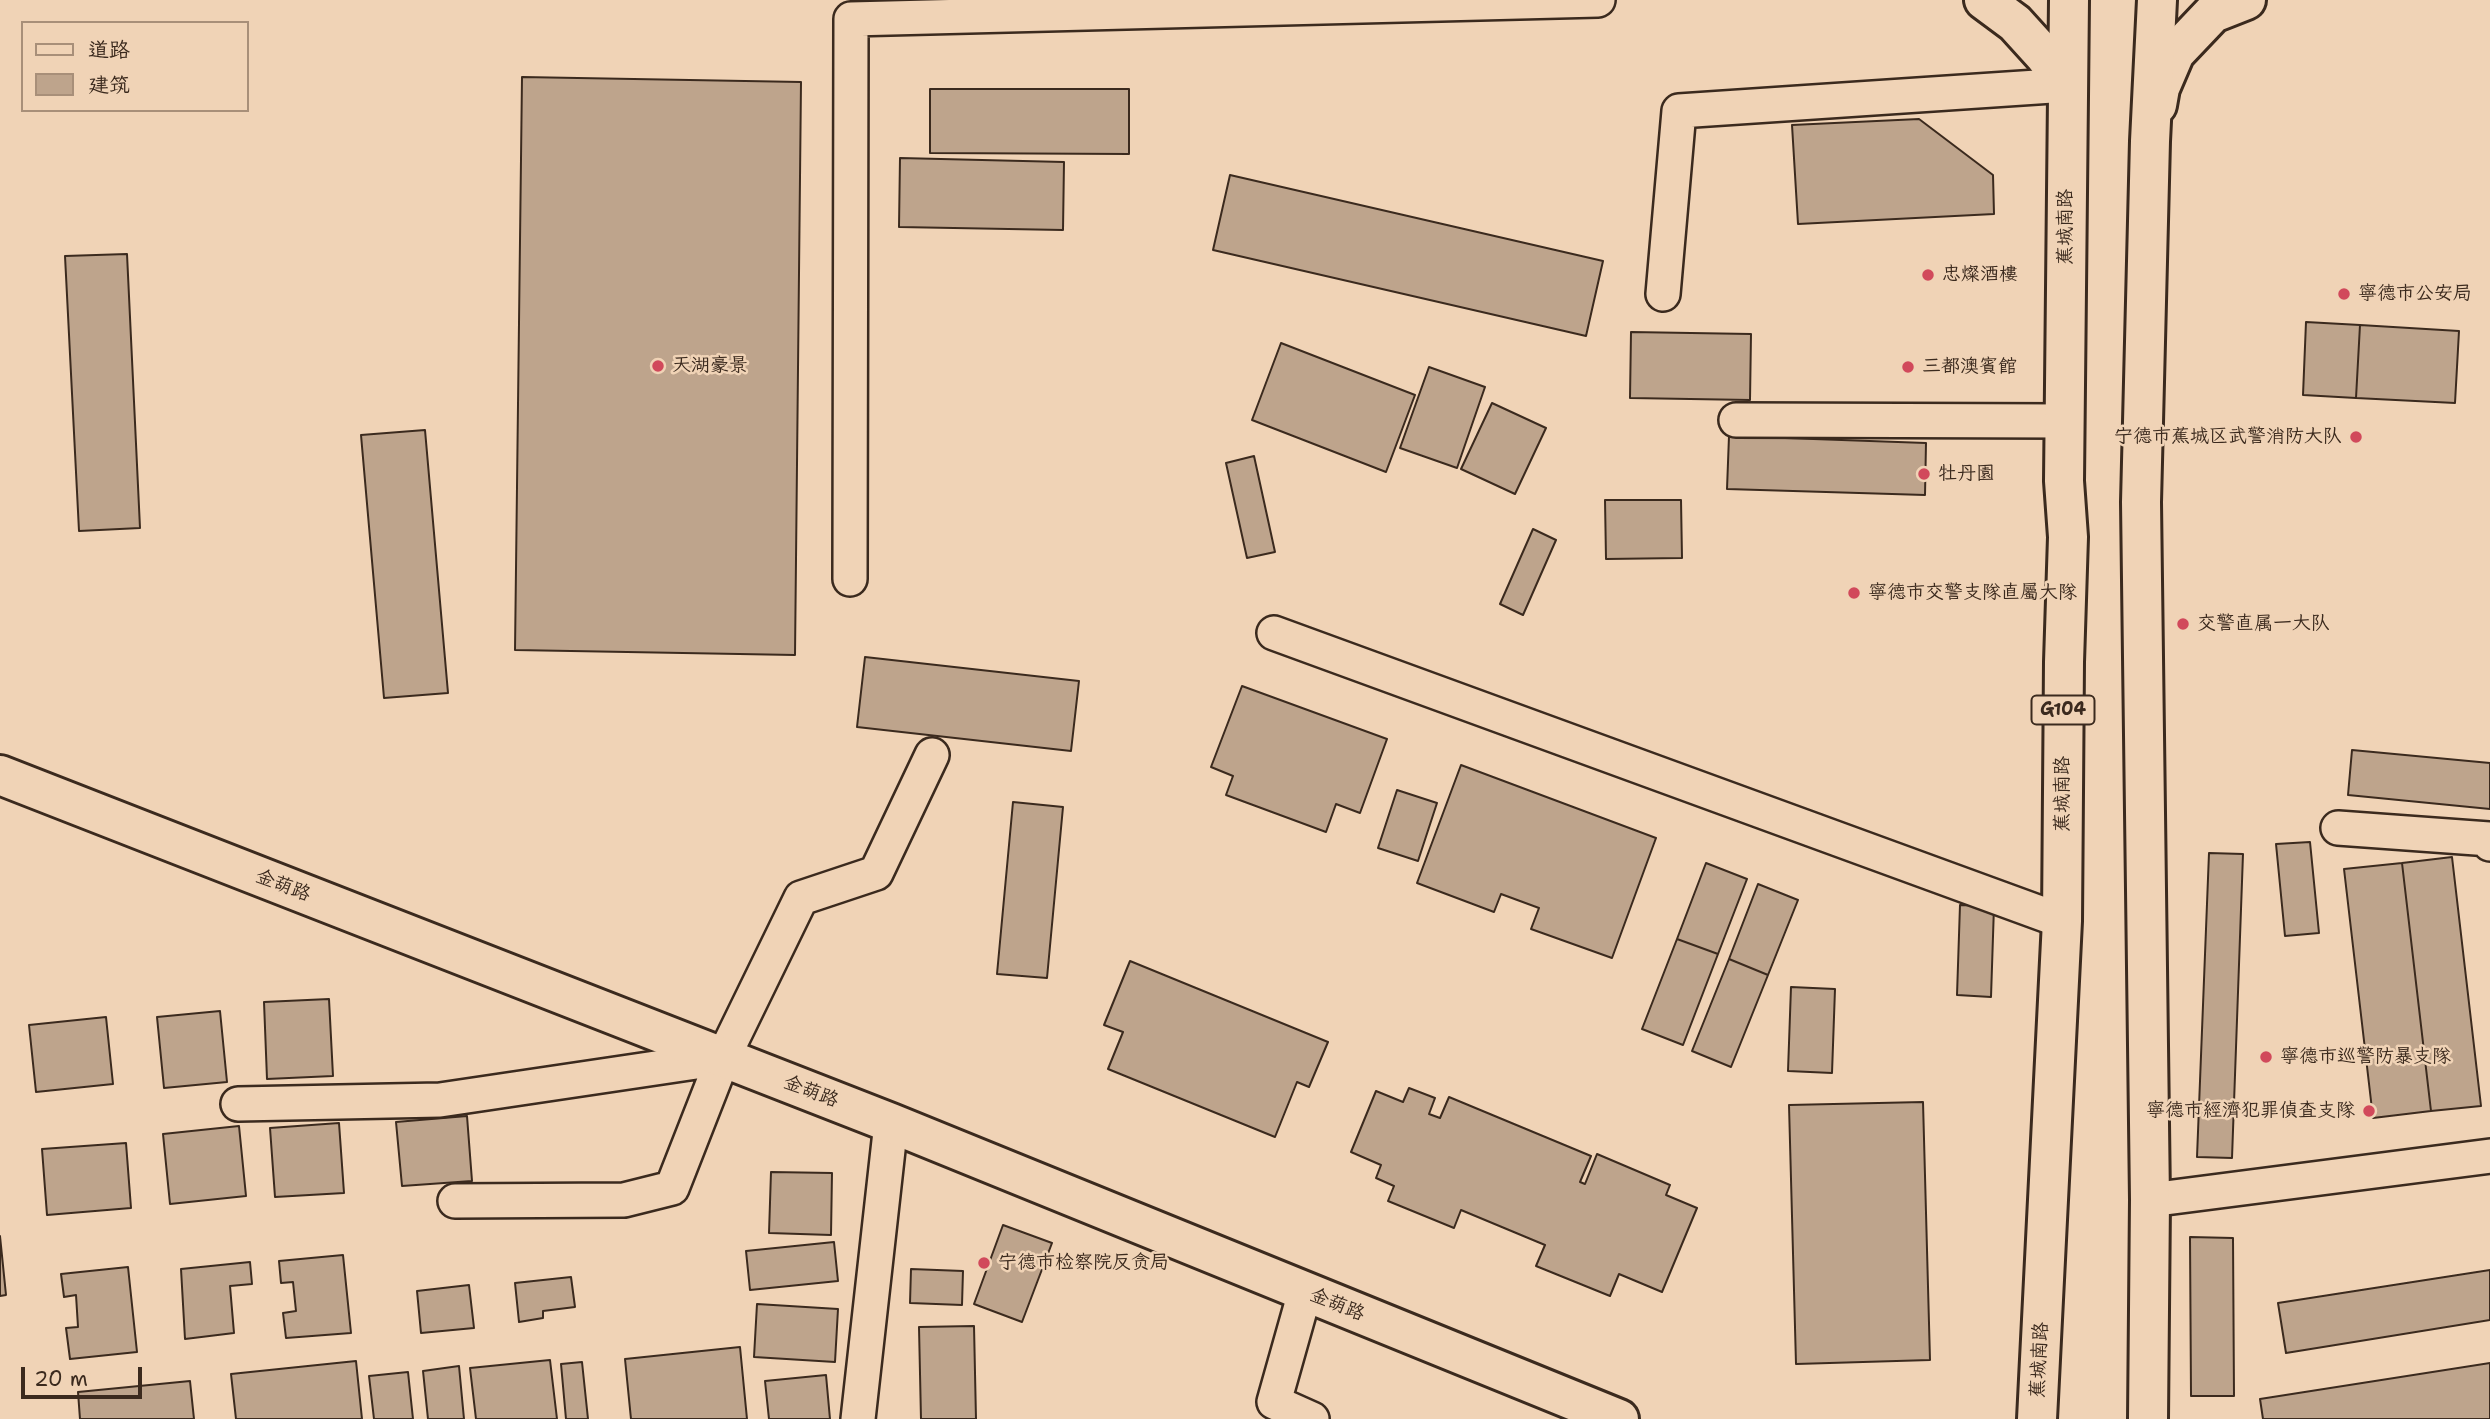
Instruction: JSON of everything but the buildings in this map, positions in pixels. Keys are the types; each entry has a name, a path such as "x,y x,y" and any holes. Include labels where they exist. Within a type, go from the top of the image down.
{"main road":[{"path":"1984,0 2015,23 2067,85"},
{"name":"蕉城南路","path":"2036,1419 2062,921 2068,537 2064,481 2068,0"},
{"path":"2148,1419 2150,1200 2141,515 2150,141 2157,0"},
{"path":"2150,141 2160,88 2175,53 2213,13 2246,0"},
{"name":"金葫路","path":"0,775 891,1123 1619,1419"}],"street":[{"path":"850,579 851,19 1598,0"},
{"path":"1663,294 1679,111 2067,85"},
{"path":"1736,420 2066,421"},
{"path":"1274,634 2062,921"},
{"path":"455,1200 624,1200 672,1188 723,1058 802,898 876,873 932,755"},
{"path":"2338,828 2490,839 2490,844"},
{"path":"238,1104 440,1101 723,1058"},
{"path":"858,1419 891,1123"},
{"path":"2150,1200 2490,1156"},
{"path":"1305,1292 1274,1402 1312,1419"}],"place":[{"name":"忠燦酒樓","path":"1928,275"},
{"name":"寧德市公安局","path":"2344,294"},
{"name":"天湖豪景","path":"658,366"},
{"name":"三都澳賓館","path":"1908,367"},
{"name":"宁德市蕉城区武警消防大队","path":"2356,437"},
{"name":"牡丹園","path":"1924,474"},
{"name":"寧德市交警支隊直屬大隊","path":"1854,593"},
{"name":"交警直属一大队","path":"2183,624"},
{"name":"寧德市巡警防暴支隊","path":"2266,1057"},
{"name":"寧德市經濟犯罪偵查支隊","path":"2369,1111"},
{"name":"宁德市检察院反贪局","path":"984,1263"}]}
